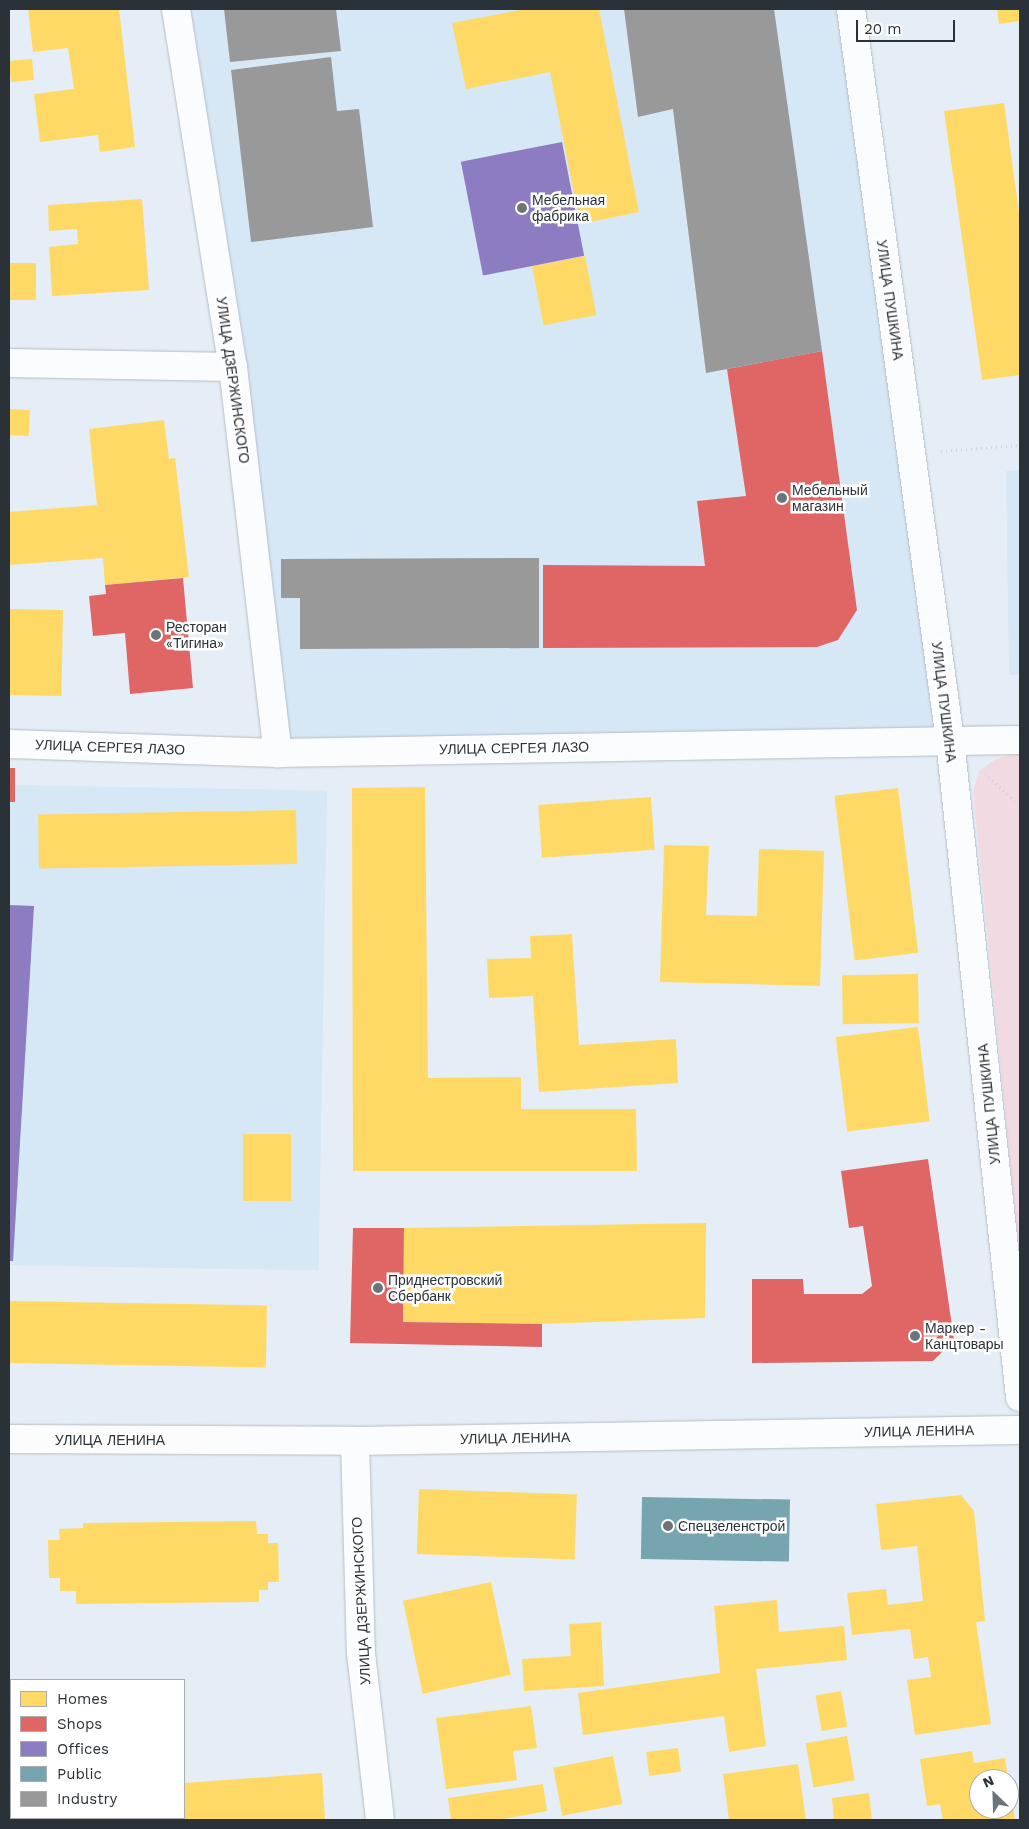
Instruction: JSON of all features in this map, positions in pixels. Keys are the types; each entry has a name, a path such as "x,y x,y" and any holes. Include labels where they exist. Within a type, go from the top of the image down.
{"street":[{"name":"УЛИЦА ДЗЕРЖИНСКОГО","path":"176,9 233,367 278,753"},
{"name":"УЛИЦА ПУШКИНА","path":"850,9 950,740 1020,1397"},
{"path":"9,362 233,367"},
{"name":"УЛИЦА СЕРГЕЯ ЛАЗО","path":"9,744 278,753 1020,740"},
{"name":"УЛИЦА ЛЕНИНА","path":"9,1439 355,1441 1020,1430"},
{"name":"УЛИЦА ДЗЕРЖИНСКОГО","path":"355,1441 361,1653 380,1820"}],"path":[{"path":"911,453 1020,445"}],"shaded area":[{"path":"176,9 851,9 950,740 278,753"},
{"path":"1020,470 1020,675 1009,675 1006,471"},
{"path":"1020,752 1020,1258 973,792 979,771 996,759"},
{"path":"9,785 327,791 319,1270 9,1265"}],"building: Homes":[{"path":"28,9 119,9 135,147 100,152 98,135 40,142 34,94 74,89 68,48 33,52"},
{"path":"525,9 599,9 639,212 580,224 550,72 466,89 452,23"},
{"path":"997,9 1020,9 1020,21 999,24"},
{"path":"32,59 34,80 11,82 9,61"},
{"path":"1004,103 1020,220 1020,375 982,380 944,111"},
{"path":"142,199 149,290 52,296 49,247 78,244 77,229 49,231 48,205"},
{"path":"585,256 596,315 543,325 532,266"},
{"path":"9,263 36,263 36,300 9,300"},
{"path":"9,409 30,410 29,436 9,435"},
{"path":"164,420 169,459 175,458 189,577 105,585 103,558 9,565 9,512 97,505 89,429"},
{"path":"9,609 63,610 61,696 9,695"},
{"path":"425,787 428,1078 521,1077 521,1109 636,1109 637,1171 353,1171 352,788"},
{"path":"898,788 918,953 855,961 834,796"},
{"path":"651,797 655,850 542,858 538,805"},
{"path":"296,810 297,864 39,868 38,815"},
{"path":"664,845 709,846 706,915 757,916 759,849 824,851 820,986 660,982"},
{"path":"572,934 579,1045 676,1039 678,1083 539,1092 533,996 489,998 487,959 531,958 530,936"},
{"path":"918,974 919,1023 843,1024 842,975"},
{"path":"918,1027 930,1121 847,1131 836,1037"},
{"path":"243,1134 291,1134 291,1201 243,1201"},
{"path":"706,1223 705,1318 542,1324 403,1322 404,1228"},
{"path":"9,1301 267,1306 266,1367 9,1363"},
{"path":"419,1489 577,1495 575,1559 417,1554"},
{"path":"961,1495 974,1511 985,1621 976,1622 991,1724 915,1735 907,1680 931,1677 928,1657 914,1659 910,1629 852,1635 847,1593 886,1589 888,1605 923,1601 917,1546 881,1550 876,1504"},
{"path":"256,1521 257,1534 268,1534 268,1543 278,1543 279,1582 268,1582 268,1590 259,1590 259,1602 76,1604 76,1591 60,1591 60,1578 49,1578 48,1540 60,1540 59,1529 83,1528 83,1523"},
{"path":"491,1582 511,1675 423,1694 403,1601"},
{"path":"777,1600 779,1632 844,1626 847,1660 756,1669 766,1746 729,1752 724,1716 583,1735 578,1693 720,1673 714,1606"},
{"path":"601,1622 604,1686 524,1691 522,1659 571,1656 569,1624"},
{"path":"841,1691 847,1726 822,1731 815,1696"},
{"path":"531,1706 537,1748 513,1751 517,1780 446,1789 436,1718"},
{"path":"9,1723 10,1723 10,1765"},
{"path":"847,1736 855,1780 813,1788 806,1743"},
{"path":"678,1748 681,1772 649,1776 646,1752"},
{"path":"972,1751 974,1763 1005,1758 1007,1769 969,1769 969,1819 1015,1820 943,1820 940,1804 927,1806 920,1759"},
{"path":"613,1756 622,1804 562,1816 553,1768"},
{"path":"798,1764 806,1820 729,1820 723,1774"},
{"path":"322,1773 325,1820 9,1820 9,1794 10,1819 185,1819 185,1783"},
{"path":"543,1784 547,1811 498,1820 451,1820 448,1798"},
{"path":"869,1793 872,1820 834,1820 832,1798"}],"building: Shops":[{"name":"Мебельный магазин","path":"822,351 857,610 838,640 817,647 543,648 543,565 705,566 697,501 746,496 727,369"},
{"name":"Ресторан «Тигина»","path":"183,578 193,688 130,694 125,633 93,636 89,596 106,594 105,585"},
{"path":"9,768 15,768 15,802 9,802"},
{"path":"928,1159 954,1340 933,1361 752,1363 752,1279 803,1279 804,1294 862,1294 872,1286 863,1226 849,1228 841,1171"},
{"name":"Приднестровский Сбербанк","path":"353,1228 404,1228 403,1322 542,1324 542,1347 350,1343"}],"building: Offices":[{"name":"Мебельная фабрика","path":"562,142 584,256 483,276 461,162"},
{"path":"9,905 34,906 13,1261 9,1261"}],"building: Public":[{"path":"642,1497 790,1500 789,1562 641,1559"}],"building: Industry":[{"path":"224,9 336,9 341,51 230,62"},
{"path":"624,9 774,9 822,351 706,373 673,109 638,117"},
{"path":"331,57 337,111 359,109 373,227 251,242 231,70"},
{"path":"539,558 539,648 300,649 300,598 281,598 281,559"}],"place":[{"name":"Мебельная фабрика","path":"522,208"},
{"name":"Мебельный магазин","path":"782,498"},
{"name":"Ресторан «Тигина»","path":"156,635"},
{"name":"Приднестровский Сбербанк","path":"378,1288"},
{"name":"Маркер - Канцтовары","path":"915,1336"},
{"name":"Спецзеленстрой","path":"668,1526"}]}
